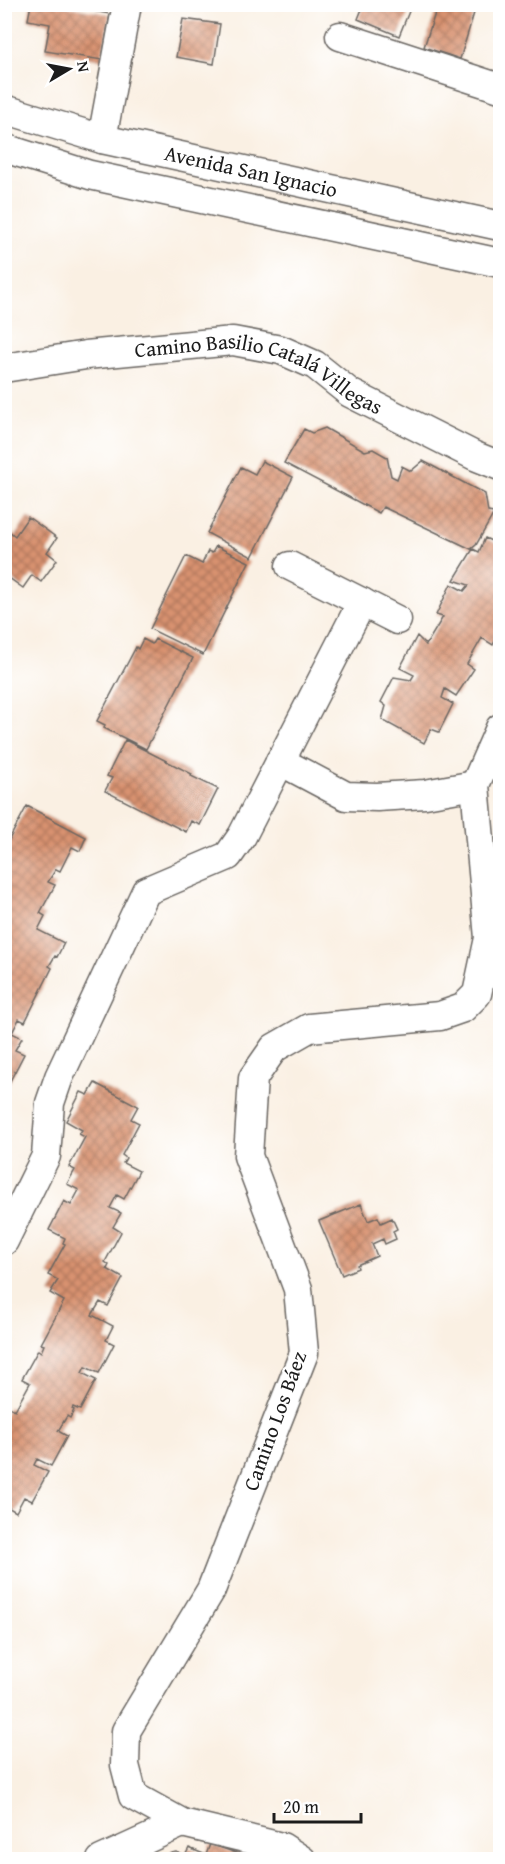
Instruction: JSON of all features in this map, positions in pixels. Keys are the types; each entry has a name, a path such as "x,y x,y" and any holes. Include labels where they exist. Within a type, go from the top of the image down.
{"street":[{"path":"102,139 127,4"},
{"path":"340,36 501,88"},
{"name":"Avenida San Ignacio","path":"4,109 102,139 501,226"},
{"name":"Avenida San Ignacio","path":"4,148 90,175 501,263"},
{"name":"Camino Basilio Catalá Villegas","path":"4,368 86,355 233,341 281,350 315,365 350,393 475,456 501,466"},
{"path":"290,566 397,620"},
{"path":"4,1241 46,1156 50,1103 59,1077 146,891 228,856 242,836 362,602"},
{"path":"280,761 346,796 425,794 475,785 501,729"},
{"name":"Camino Los Báez","path":"302,1860 282,1847 182,1823 133,1796 125,1765 126,1731 211,1590 304,1353 298,1289 248,1156 253,1078 274,1048 309,1028 440,1016 463,1008 477,994 489,938 475,785"},
{"path":"101,1860 182,1823"}],"building":[{"path":"31,4 54,4 110,14 102,60 45,51 50,24 28,20"},
{"path":"364,4 412,4 399,36 358,19"},
{"path":"438,4 449,4 474,13 460,59 424,47"},
{"path":"183,19 220,24 214,64 176,57"},
{"path":"325,428 365,451 373,449 387,457 391,476 397,479 402,466 411,471 423,461 485,494 488,512 494,513 476,545 471,549 383,507 379,513 284,463 304,429 312,433"},
{"path":"262,461 293,477 252,557 207,533 241,467 255,474"},
{"path":"28,517 57,538 47,552 57,560 41,582 32,575 23,588 5,575 5,538 9,531 15,536"},
{"path":"485,538 500,545 500,600 497,608 500,609 500,631 493,645 482,638 467,664 474,669 456,696 445,689 442,698 453,704 439,732 431,729 424,743 382,720 386,706 381,702 394,677 411,680 414,675 400,668 417,636 426,645 443,617 436,615 451,584 464,591 469,585 454,580 473,549 479,552"},
{"path":"216,546 249,562 203,655 150,629 186,556 202,564 208,551 212,553"},
{"path":"143,639 152,644 155,639 193,658 146,749 104,728 105,725 97,721 136,647 138,649"},
{"path":"125,740 218,789 200,825 191,821 186,832 105,791 112,778 107,776"},
{"path":"27,806 86,837 80,851 72,847 60,871 56,869 48,882 55,885 40,913 45,916 38,930 64,943 49,966 52,968 25,1022 19,1019 12,1033 22,1038 15,1050 24,1054 8,1085 4,1084 4,849"},
{"path":"95,1083 138,1106 131,1119 139,1123 122,1155 126,1158 123,1163 139,1171 124,1199 117,1195 110,1208 121,1213 113,1227 121,1232 105,1262 109,1265 107,1269 123,1278 108,1306 100,1302 92,1315 113,1326 106,1340 114,1344 99,1373 85,1367 82,1373 96,1380 80,1410 73,1407 70,1418 67,1416 58,1431 67,1436 51,1466 37,1459 34,1465 48,1472 32,1501 24,1497 16,1512 4,1505 4,1447 7,1442 4,1440 4,1415 9,1407 15,1410 30,1383 22,1379 38,1350 41,1352 44,1345 41,1344 64,1301 50,1293 58,1280 48,1275 65,1244 63,1243 65,1238 49,1230 64,1201 71,1205 79,1190 67,1184 75,1170 69,1167 85,1137 79,1134 82,1130 66,1121 81,1092 88,1095"},
{"path":"361,1204 368,1221 378,1217 381,1223 392,1218 397,1229 393,1231 396,1239 385,1244 383,1239 372,1244 377,1256 342,1275 319,1221"},
{"path":"210,1844 257,1860 141,1860 176,1852 185,1856 189,1848 206,1855"}]}
